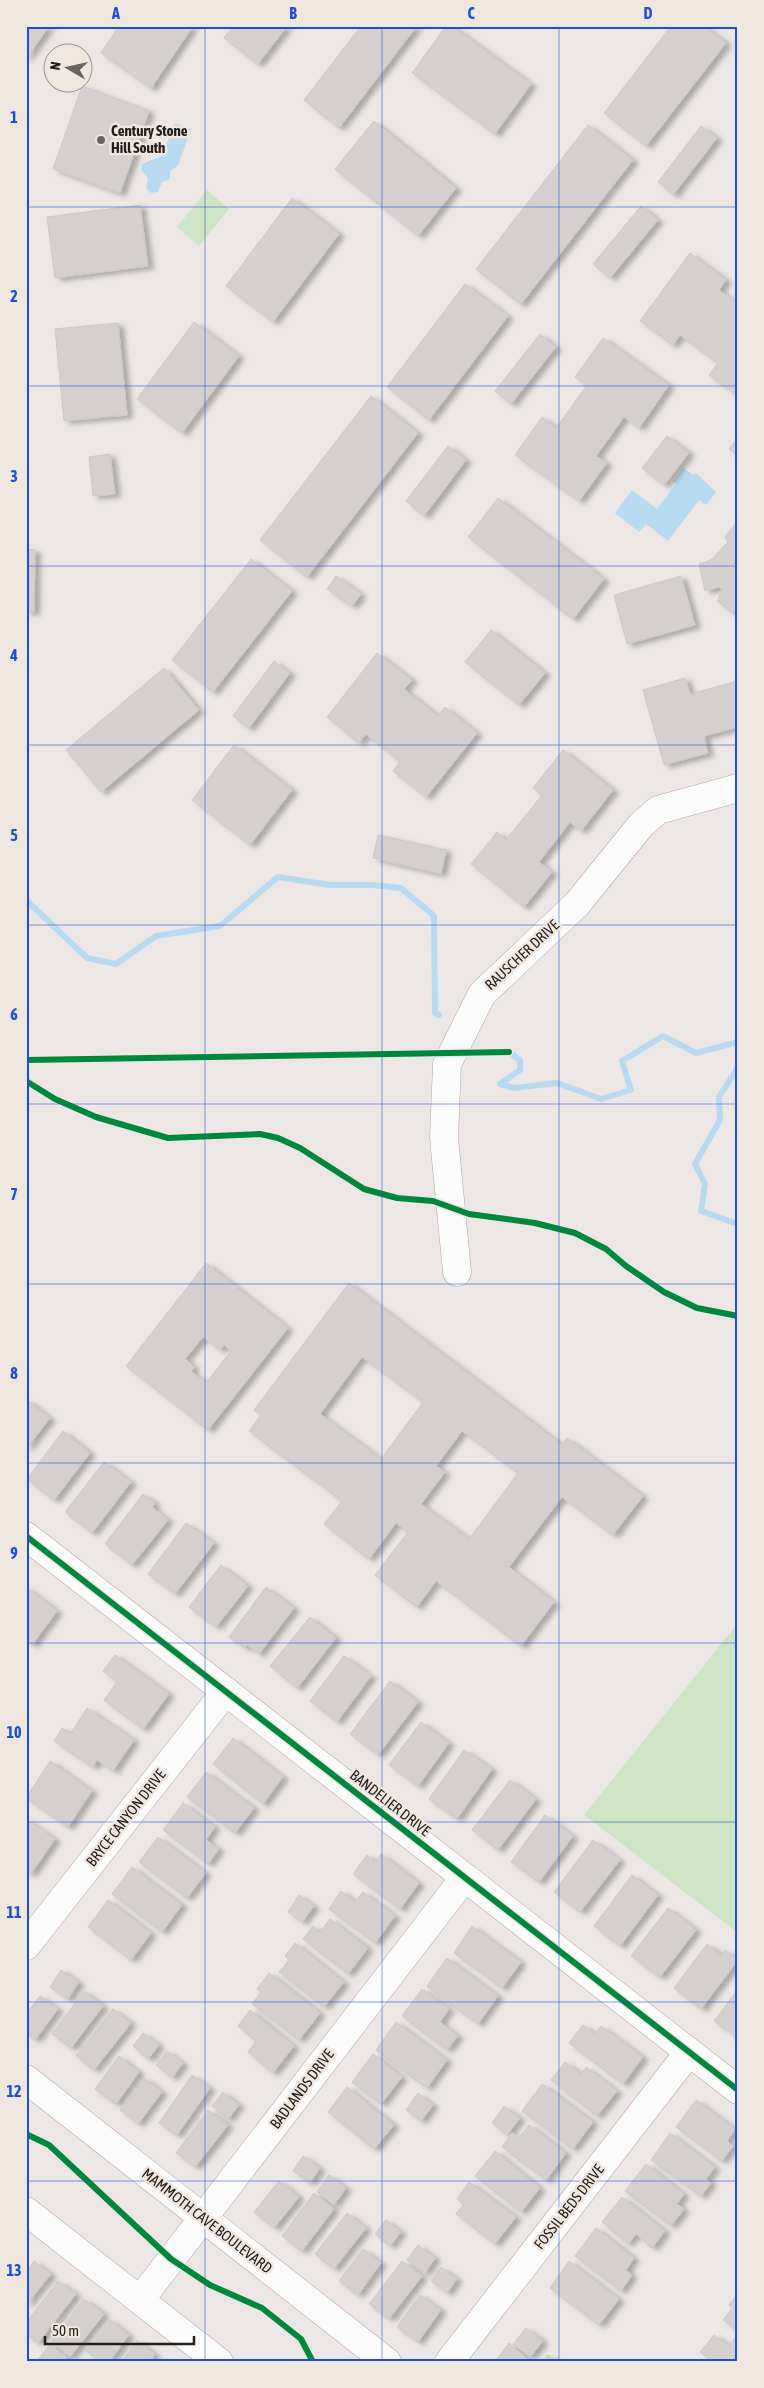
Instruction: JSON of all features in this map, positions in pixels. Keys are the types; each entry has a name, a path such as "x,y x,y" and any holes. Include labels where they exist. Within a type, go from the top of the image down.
{"street":[{"name":"RAUSCHER DRIVE","path":"457,1272 444,1138 447,1064 482,994 577,904 641,825 658,810 738,788"},
{"name":"BANDELIER DRIVE","path":"26,1536 738,2090"},
{"name":"BRYCE CANYON DRIVE","path":"26,1946 226,1691"},
{"name":"BADLANDS DRIVE","path":"140,2300 465,1877"},
{"name":"FOSSIL BEDS DRIVE","path":"449,2362 690,2052"},
{"name":"MAMMOTH CAVE BOULEVARD","path":"26,2079 387,2362"},
{"path":"26,2211 219,2362"}],"green space":[{"path":"207,190 229,209 199,246 177,227"},
{"path":"738,1623 738,1933 584,1815"}],"water":[{"path":"175,123 191,129 178,166 170,171 170,179 162,182 158,192 151,193 147,188 148,178 141,170 142,164 162,156"},
{"path":"683,468 693,475 696,473 716,492 706,505 699,500 668,541 646,524 639,532 615,513 632,490 657,509 676,484 673,481"}],"building":[{"path":"26,26 49,26 26,59"},
{"path":"119,26 193,26 151,88 101,53"},
{"path":"233,26 287,26 258,64 224,38"},
{"path":"361,26 417,26 339,128 304,100"},
{"path":"446,26 452,26 531,84 495,134 412,73"},
{"path":"671,26 704,26 726,43 646,146 604,113"},
{"name":"Century Stone Hill South","path":"92,90 149,111 120,193 53,169 80,92 92,92"},
{"path":"374,121 456,188 418,236 335,169"},
{"path":"588,125 633,160 521,304 476,269"},
{"path":"701,126 717,138 673,195 658,182"},
{"path":"292,198 339,234 273,322 226,286"},
{"path":"140,205 148,266 55,278 47,217"},
{"path":"641,206 658,220 610,278 593,264"},
{"path":"690,253 726,280 719,290 738,304 738,396 709,375 718,363 680,335 673,345 640,321"},
{"path":"465,284 508,316 429,420 387,387"},
{"path":"194,322 239,356 182,433 137,399"},
{"path":"118,323 127,415 64,421 55,329"},
{"path":"540,334 556,347 511,404 495,391"},
{"path":"603,338 669,385 639,428 624,417 596,456 607,463 579,501 515,455 542,417 556,428 587,385 575,377"},
{"path":"371,396 418,433 307,577 260,540"},
{"path":"667,436 689,453 664,485 642,468"},
{"path":"738,438 738,456 729,449"},
{"path":"448,446 466,460 424,516 406,501"},
{"path":"110,454 115,494 93,496 89,457"},
{"path":"498,498 604,579 573,619 468,537"},
{"path":"738,520 738,607 733,613 717,601 722,590 719,587 705,591 699,564 711,560 728,542 725,537"},
{"path":"26,549 35,550 34,612 26,612"},
{"path":"251,559 292,591 213,692 172,660"},
{"path":"336,576 361,594 352,606 327,589"},
{"path":"681,576 695,625 627,644 614,595"},
{"path":"491,630 545,673 519,705 465,662"},
{"path":"377,653 412,680 404,689 438,716 445,707 477,733 426,797 393,771 400,762 366,734 359,743 327,717"},
{"path":"274,661 290,673 249,728 233,716"},
{"path":"164,668 199,710 101,792 66,750"},
{"path":"685,678 690,694 738,681 738,727 704,736 708,753 664,765 643,690"},
{"path":"234,745 292,790 250,845 192,800"},
{"path":"563,750 613,790 581,831 570,822 539,862 552,872 524,907 471,864 497,832 506,840 542,795 533,788"},
{"path":"378,835 446,850 441,874 373,858"},
{"path":"206,1263 288,1328 208,1430 126,1366","holes":["203,1337 220,1350 224,1345 231,1351 206,1383 191,1371 194,1367 185,1359"]},
{"path":"349,1283 562,1445 567,1438 643,1496 613,1535 562,1497 509,1567 554,1602 521,1646 436,1581 417,1607 375,1575 408,1532 396,1523 369,1559 324,1524 342,1501 249,1431 261,1415 254,1410","holes":["362,1357 423,1402 381,1459 320,1414","462,1431 518,1473 469,1539 421,1504 445,1472 436,1466"]},
{"path":"26,1399 50,1418 26,1449"},
{"path":"63,1431 90,1453 54,1500 27,1479"},
{"path":"104,1462 131,1482 92,1533 65,1512"},
{"path":"143,1494 155,1503 152,1507 168,1520 132,1565 105,1544"},
{"path":"186,1523 214,1543 175,1594 148,1574"},
{"path":"221,1565 248,1586 216,1627 189,1607"},
{"path":"26,1587 57,1611 32,1645 26,1640"},
{"path":"266,1587 294,1608 259,1654 247,1645 245,1648 229,1637"},
{"path":"310,1617 336,1638 297,1688 270,1666"},
{"path":"115,1655 169,1694 143,1729 104,1700 117,1682 103,1671"},
{"path":"344,1656 371,1676 337,1722 310,1701"},
{"path":"390,1681 418,1702 378,1755 350,1734"},
{"path":"87,1708 134,1740 113,1771 97,1760 93,1767 54,1741 62,1728 71,1733"},
{"path":"421,1722 449,1743 418,1786 389,1765"},
{"path":"233,1738 283,1777 263,1804 213,1764"},
{"path":"464,1750 492,1769 457,1819 429,1799"},
{"path":"50,1761 92,1791 68,1827 26,1798"},
{"path":"206,1772 254,1808 235,1833 187,1797"},
{"path":"510,1780 536,1799 498,1850 472,1830"},
{"path":"183,1803 215,1827 206,1840 219,1849 208,1864 163,1830"},
{"path":"545,1815 573,1836 539,1882 511,1862"},
{"path":"26,1819 55,1839 31,1874 26,1871"},
{"path":"158,1837 206,1873 187,1898 139,1862"},
{"path":"593,1840 620,1860 580,1912 554,1892"},
{"path":"381,1854 419,1883 400,1909 353,1874 367,1855 375,1862"},
{"path":"132,1867 182,1905 162,1932 112,1894"},
{"path":"632,1875 658,1895 620,1946 594,1926"},
{"path":"341,1891 355,1902 363,1892 395,1916 375,1943 329,1909"},
{"path":"299,1895 314,1906 302,1922 288,1912"},
{"path":"108,1900 151,1933 131,1960 88,1927"},
{"path":"668,1908 696,1930 660,1977 631,1956"},
{"path":"330,1919 368,1948 348,1974 303,1939 313,1926 320,1932"},
{"path":"472,1926 521,1962 502,1988 454,1953"},
{"path":"295,1943 344,1982 324,2007 279,1972 289,1960 285,1956"},
{"path":"707,1944 721,1955 725,1950 738,1960 701,2009 674,1988"},
{"path":"447,1958 498,1996 478,2024 427,1986"},
{"path":"61,1970 79,1982 68,1999 50,1987"},
{"path":"269,1973 320,2013 299,2040 252,2004 261,1992 257,1989"},
{"path":"422,1989 449,2009 440,2022 458,2036 447,2050 402,2016"},
{"path":"738,1989 738,2038 714,2021"},
{"path":"84,1991 103,2006 71,2048 52,2034"},
{"path":"40,1996 58,2009 35,2040 26,2033 26,2014"},
{"path":"113,2009 131,2023 94,2070 76,2056"},
{"path":"250,2010 294,2046 273,2073 248,2052 256,2041 238,2026"},
{"path":"396,2022 447,2060 427,2088 376,2050"},
{"path":"583,2025 595,2034 601,2026 643,2057 623,2084 569,2043"},
{"path":"143,2033 159,2045 148,2059 133,2046"},
{"path":"167,2051 183,2063 172,2078 156,2065"},
{"path":"373,2054 402,2077 381,2104 352,2082"},
{"path":"119,2056 139,2072 116,2104 95,2089"},
{"path":"565,2062 581,2074 586,2067 617,2091 597,2116 551,2080"},
{"path":"192,2075 210,2088 177,2135 159,2123"},
{"path":"144,2078 162,2092 138,2124 120,2110"},
{"path":"542,2084 593,2122 573,2149 522,2111"},
{"path":"347,2087 394,2125 374,2149 328,2112"},
{"path":"223,2092 239,2105 228,2119 212,2106"},
{"path":"418,2093 433,2105 421,2121 406,2110"},
{"path":"696,2100 735,2129 727,2141 733,2146 722,2161 676,2127"},
{"path":"504,2106 520,2118 507,2135 492,2123"},
{"path":"208,2110 228,2125 195,2167 176,2153"},
{"path":"529,2125 566,2153 546,2180 502,2147 512,2133 519,2138"},
{"path":"670,2133 715,2167 706,2179 711,2183 701,2196 651,2160"},
{"path":"495,2151 540,2188 521,2212 475,2176"},
{"path":"303,2156 320,2168 310,2183 293,2171"},
{"path":"646,2164 684,2194 677,2204 684,2209 671,2226 625,2191"},
{"path":"329,2175 346,2188 334,2205 317,2192"},
{"path":"279,2181 299,2197 274,2228 254,2212"},
{"path":"469,2182 516,2217 495,2244 456,2214 464,2204 457,2199"},
{"path":"314,2193 334,2209 302,2251 282,2236"},
{"path":"622,2197 665,2231 652,2248 636,2234 628,2244 602,2222"},
{"path":"347,2213 366,2228 334,2269 315,2254"},
{"path":"386,2220 401,2232 390,2246 375,2234"},
{"path":"596,2228 634,2258 626,2270 632,2275 621,2291 575,2256"},
{"path":"418,2245 435,2258 425,2273 407,2260"},
{"path":"363,2249 381,2263 358,2295 339,2281"},
{"path":"34,2261 51,2274 26,2305 26,2272"},
{"path":"402,2261 422,2276 389,2319 369,2304"},
{"path":"569,2261 619,2299 599,2325 550,2288"},
{"path":"441,2267 457,2279 447,2293 431,2281"},
{"path":"58,2281 76,2294 38,2343 26,2334 26,2323"},
{"path":"738,2293 738,2331 723,2320 733,2308 729,2305"},
{"path":"420,2295 441,2310 418,2342 397,2327"},
{"path":"84,2299 104,2314 70,2357 51,2342"},
{"path":"109,2319 129,2335 109,2362 101,2362 85,2350"},
{"path":"526,2328 543,2341 530,2357 513,2344"},
{"path":"714,2335 729,2346 735,2338 738,2340 738,2362 712,2362 700,2352"},
{"path":"137,2340 155,2354 150,2362 122,2362"},
{"path":"509,2343 528,2360 527,2362 495,2362"},
{"path":"50,2344 67,2357 63,2362 37,2361"},
{"path":"548,2355 557,2362 542,2362"}],"waterway":[{"path":"26,900 87,958 116,964 156,936 220,926 278,877 330,885 372,885 401,888 434,916 435,1013 439,1015"},
{"path":"509,1052 520,1060 520,1070 500,1084 514,1088 557,1083 601,1099 631,1090 622,1061 663,1036 696,1053 738,1042"},
{"path":"738,1067 719,1097 720,1120 695,1164 705,1184 701,1211 738,1224"}],"cycle path":[{"path":"26,1060 509,1052"},
{"path":"26,1081 55,1099 96,1117 168,1138 260,1134 278,1138 300,1148 364,1189 397,1198 433,1201 469,1214 535,1223 575,1233 606,1249 626,1266 664,1292 697,1308 738,1316"},
{"path":"26,1536 738,2090"},
{"path":"26,2134 49,2145 171,2259 210,2285 262,2308 301,2339 313,2362"}],"place":[{"name":"Century Stone Hill South","path":"101,140"}]}
